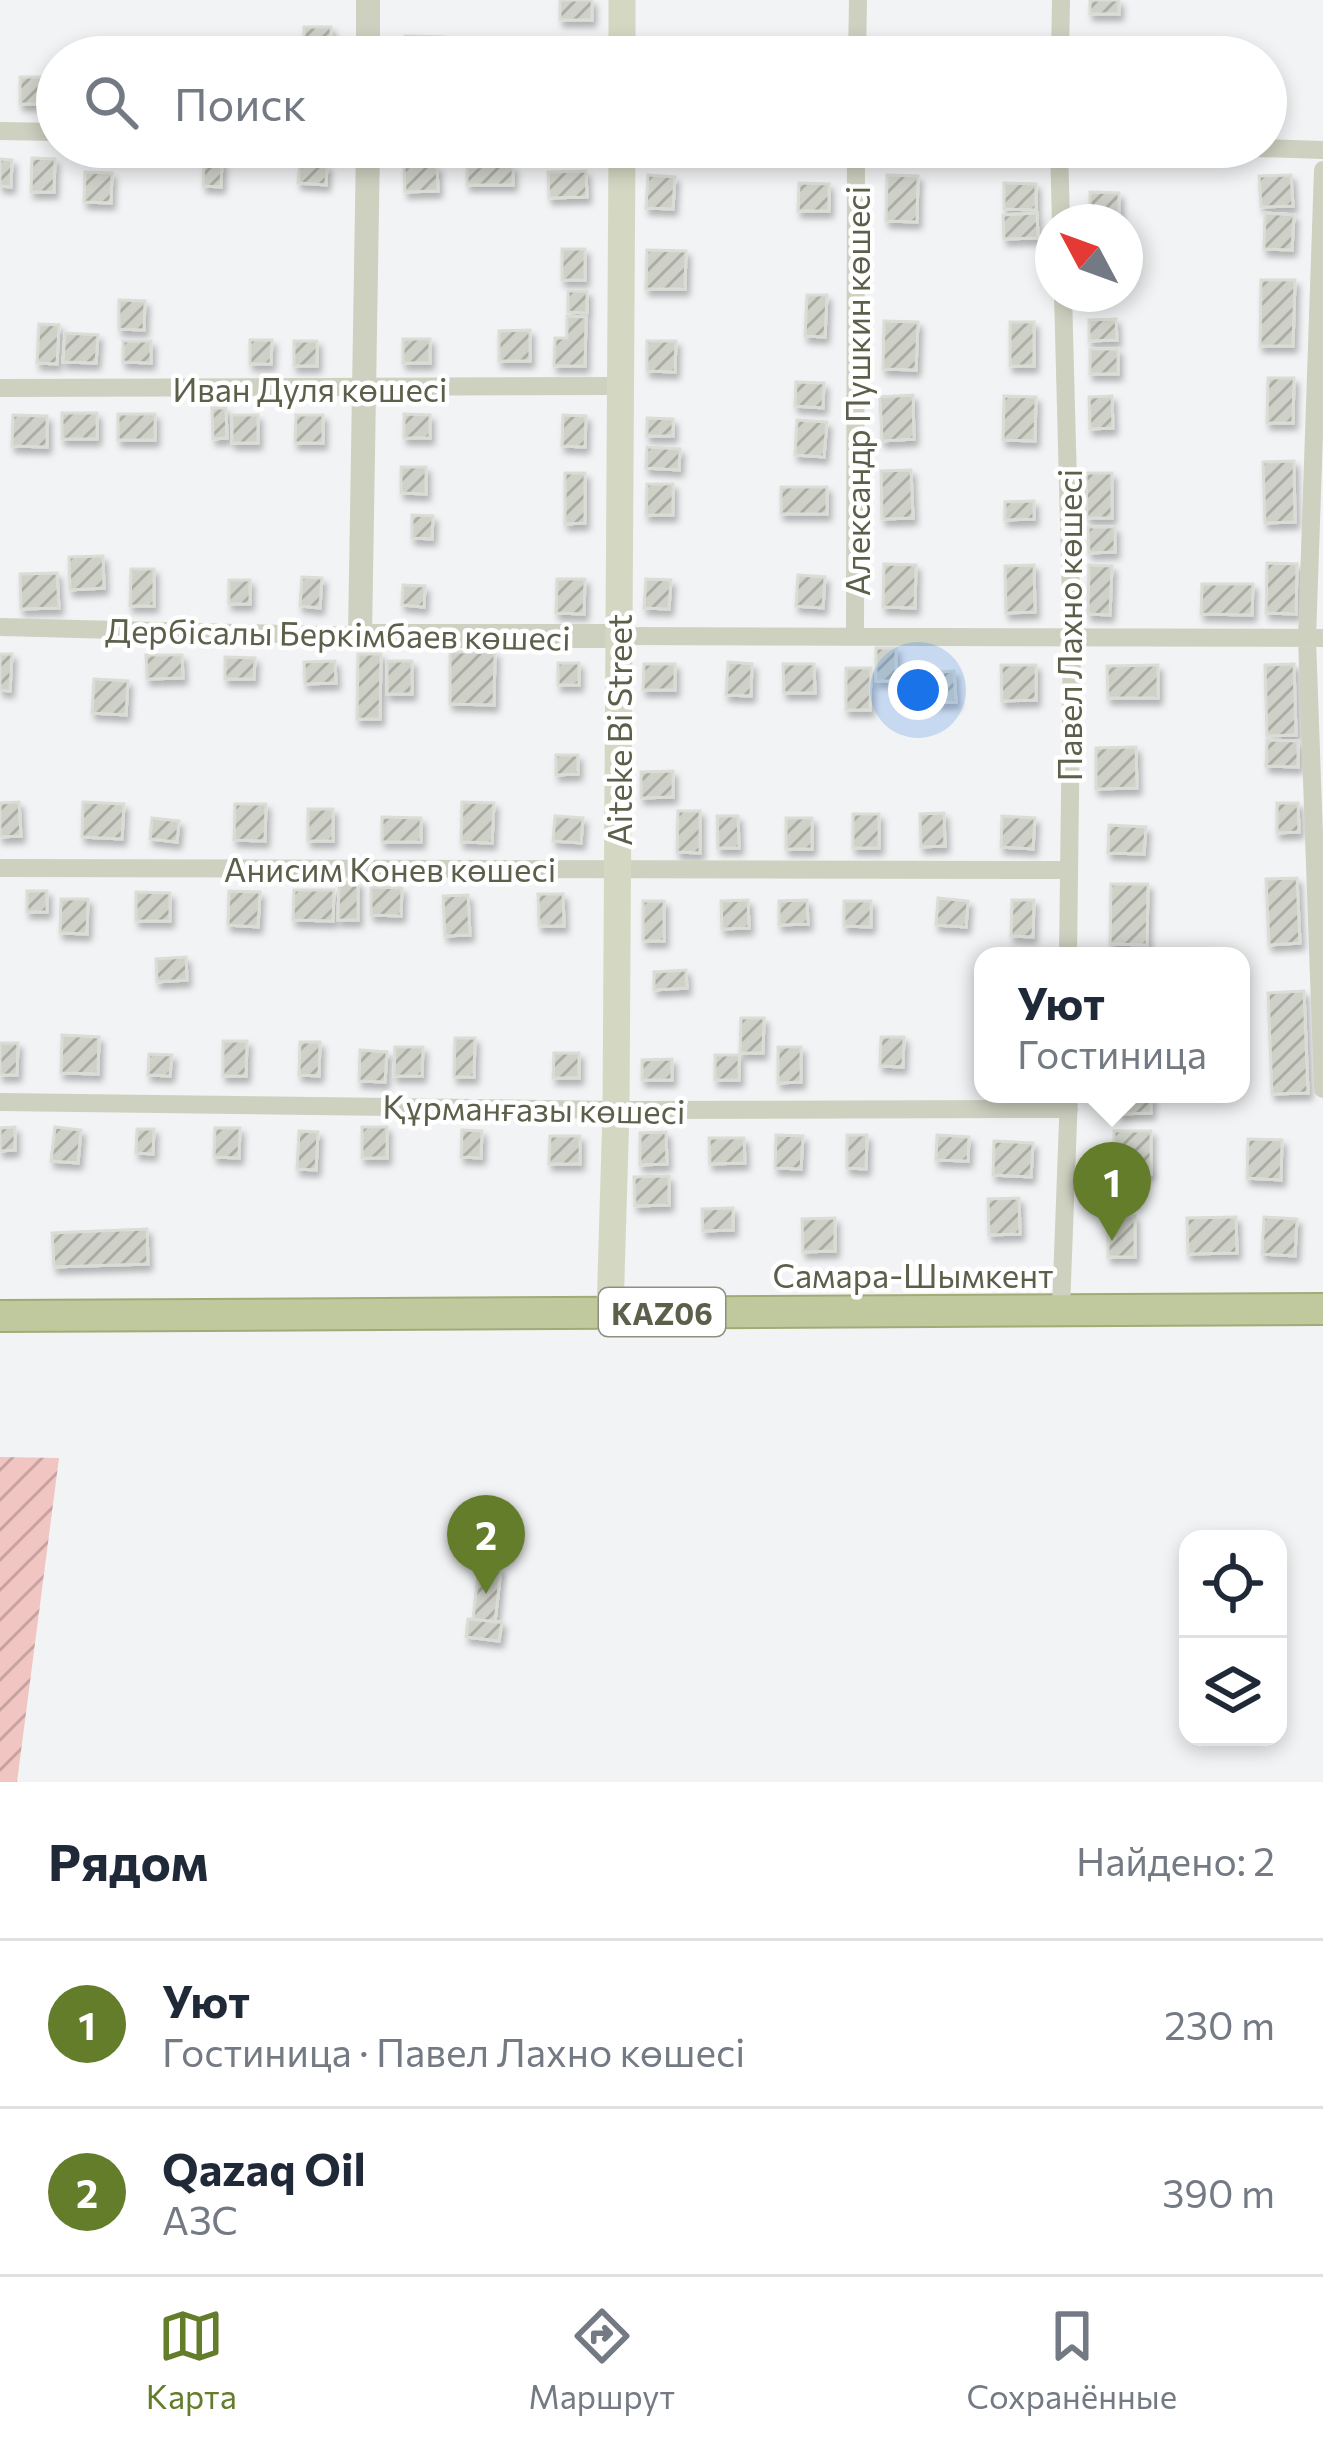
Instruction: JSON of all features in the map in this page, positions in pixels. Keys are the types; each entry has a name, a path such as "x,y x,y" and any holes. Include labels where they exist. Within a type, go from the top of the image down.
{"highway":[{"name":"Самара-Шымкент","path":"0,1316 1323,1309"}],"main road":[{"path":"622,0 622,36"},
{"name":"Aiteke Bi Street","path":"610,1312 616,1110 622,168"}],"street":[{"path":"368,0 368,36"},
{"path":"857,36 858,0"},
{"path":"1060,0 1060,36"},
{"path":"0,130 36,131"},
{"path":"1287,149 1323,150"},
{"path":"360,636 368,168"},
{"name":"Александр Пушкин көшесі","path":"855,636 856,168"},
{"path":"1060,168 1061,204"},
{"path":"1323,170 1315,638 1323,1090"},
{"name":"Павел Лахно көшесі","path":"1063,312 1072,636 1068,947"},
{"name":"Иван Дуля көшесі","path":"0,388 620,386"},
{"name":"Дербісалы Беркімбаев көшесі","path":"0,627 360,636 1315,638"},
{"name":"Анисим Конев көшесі","path":"0,868 1067,870"},
{"name":"Құрманғазы көшесі","path":"0,1102 616,1110 1012,1103"},
{"path":"1061,1309 1069,1103"}],"shaded area":[{"path":"0,1457 59,1458 17,1782 0,1782"}],"building":[{"path":"560,0 592,0 592,20 560,20"},
{"path":"1090,0 1119,0 1119,14 1090,14"},
{"path":"304,27 331,27 331,36 304,36"},
{"path":"20,77 36,77 36,104 20,104"},
{"path":"32,158 36,158 36,168 55,168 54,192 31,192"},
{"path":"0,159 12,160 11,187 0,186"},
{"path":"204,168 222,168 221,187 203,186"},
{"path":"299,168 327,168 326,185 298,183"},
{"path":"404,168 437,168 438,191 405,192"},
{"path":"467,168 513,168 513,185 467,185"},
{"path":"586,171 587,197 549,198 548,172"},
{"path":"85,172 112,173 111,203 84,202"},
{"path":"648,175 675,177 673,209 646,208"},
{"path":"887,175 918,176 917,222 886,221"},
{"path":"1291,175 1293,206 1261,207 1259,176"},
{"path":"799,183 829,184 829,211 798,211"},
{"path":"1004,183 1036,184 1035,210 1004,209"},
{"path":"1090,192 1119,193 1119,204 1090,204"},
{"path":"1035,213 1035,238 1004,239 1003,215"},
{"path":"1265,213 1294,215 1292,250 1264,249"},
{"path":"562,249 585,249 585,280 562,280"},
{"path":"647,250 686,251 685,289 646,289"},
{"path":"1261,280 1295,280 1293,346 1260,346"},
{"path":"568,291 587,291 587,313 568,312"},
{"path":"807,295 827,295 825,337 805,336"},
{"path":"119,300 145,301 144,330 119,329"},
{"path":"567,316 586,317 585,366 554,366 555,338 567,338"},
{"path":"1116,319 1117,340 1089,341 1089,320"},
{"path":"884,321 918,322 916,370 883,369"},
{"path":"1010,322 1034,322 1034,366 1010,366"},
{"path":"39,324 59,325 57,364 37,363"},
{"path":"530,330 530,361 499,361 499,331"},
{"path":"65,333 98,335 96,363 63,362"},
{"path":"403,339 430,339 430,363 403,363"},
{"path":"250,340 272,340 271,364 250,364"},
{"path":"123,341 151,341 151,363 123,362"},
{"path":"294,341 317,341 317,366 294,366"},
{"path":"647,341 676,341 675,372 647,371"},
{"path":"1090,349 1118,349 1118,374 1090,374"},
{"path":"1268,378 1294,378 1293,423 1267,423"},
{"path":"796,382 824,383 823,408 795,406"},
{"path":"913,395 914,439 882,441 880,397"},
{"path":"1004,396 1036,397 1035,441 1003,440"},
{"path":"1112,396 1113,428 1090,429 1089,397"},
{"path":"212,408 226,408 227,438 213,439"},
{"path":"62,413 97,413 97,439 62,439"},
{"path":"118,414 155,414 155,440 118,440"},
{"path":"404,414 430,415 430,438 404,438"},
{"path":"13,415 47,416 47,447 12,446"},
{"path":"232,415 258,415 258,443 232,443"},
{"path":"296,415 323,415 323,443 295,443"},
{"path":"563,415 586,416 585,447 562,446"},
{"path":"647,418 673,419 673,436 647,436"},
{"path":"797,420 827,422 824,457 795,455"},
{"path":"647,447 680,449 679,470 646,468"},
{"path":"1294,461 1295,522 1265,523 1263,462"},
{"path":"401,467 426,467 426,494 401,493"},
{"path":"911,470 913,518 882,519 881,471"},
{"path":"565,473 585,473 585,523 565,524"},
{"path":"1086,473 1112,473 1112,518 1087,518"},
{"path":"647,484 673,484 673,515 646,515"},
{"path":"781,487 827,487 827,514 781,514"},
{"path":"1034,501 1034,519 1005,520 1005,502"},
{"path":"412,515 433,516 432,539 412,538"},
{"path":"1088,527 1115,527 1115,552 1089,553"},
{"path":"103,556 104,588 70,590 69,557"},
{"path":"1267,563 1297,564 1296,614 1266,613"},
{"path":"884,564 916,565 915,608 883,607"},
{"path":"1034,565 1035,612 1006,613 1005,566"},
{"path":"1089,565 1112,566 1110,615 1088,614"},
{"path":"131,569 154,569 154,606 130,606"},
{"path":"57,573 59,608 21,609 20,574"},
{"path":"798,575 825,577 823,608 796,606"},
{"path":"302,577 322,578 320,608 300,606"},
{"path":"557,579 585,579 584,614 556,613"},
{"path":"646,579 671,580 669,609 644,608"},
{"path":"229,580 250,580 250,604 229,604"},
{"path":"1202,584 1253,584 1252,615 1201,614"},
{"path":"403,585 425,586 424,607 402,605"},
{"path":"876,648 896,648 896,681 876,681"},
{"path":"450,652 495,652 494,705 450,704"},
{"path":"0,654 12,654 10,691 0,690"},
{"path":"358,654 381,654 380,719 357,719"},
{"path":"146,655 182,655 183,678 147,679"},
{"path":"225,657 255,658 254,679 225,679"},
{"path":"335,661 336,683 305,684 304,662"},
{"path":"387,661 412,661 412,694 387,694"},
{"path":"728,662 752,664 751,696 726,695"},
{"path":"558,663 579,663 579,685 558,685"},
{"path":"644,664 675,664 675,690 643,690"},
{"path":"783,664 814,664 815,693 784,693"},
{"path":"1294,664 1296,735 1267,736 1265,665"},
{"path":"1001,665 1036,665 1036,700 1002,701"},
{"path":"1158,665 1158,698 1108,698 1107,666"},
{"path":"846,668 871,668 870,710 846,710"},
{"path":"954,671 956,702 926,703 925,673"},
{"path":"94,679 128,681 126,715 92,713"},
{"path":"1267,740 1298,741 1298,767 1266,766"},
{"path":"1136,747 1137,788 1096,789 1096,748"},
{"path":"556,755 578,755 578,774 556,775"},
{"path":"673,771 673,797 641,798 641,772"},
{"path":"19,802 21,836 0,837 0,803"},
{"path":"83,802 124,804 122,839 82,837"},
{"path":"462,802 494,803 492,843 461,842"},
{"path":"1277,803 1298,803 1299,832 1277,833"},
{"path":"235,804 266,804 265,841 234,840"},
{"path":"308,809 333,809 333,841 308,841"},
{"path":"678,811 700,811 700,853 677,852"},
{"path":"944,813 945,846 921,847 920,814"},
{"path":"853,814 879,814 879,848 853,848"},
{"path":"555,816 583,818 581,843 553,841"},
{"path":"717,816 738,816 739,848 718,848"},
{"path":"1002,816 1035,818 1033,849 1001,847"},
{"path":"382,817 421,818 421,842 382,842"},
{"path":"152,818 179,821 177,842 150,839"},
{"path":"786,818 812,818 812,849 786,849"},
{"path":"1109,825 1146,827 1144,854 1108,853"},
{"path":"1297,878 1300,943 1269,945 1266,879"},
{"path":"339,882 358,882 358,920 338,920"},
{"path":"1111,884 1148,884 1147,945 1110,944"},
{"path":"371,887 402,888 401,916 371,915"},
{"path":"294,890 334,890 333,921 293,920"},
{"path":"27,891 47,891 47,912 27,912"},
{"path":"229,891 260,892 258,927 228,925"},
{"path":"136,892 170,893 170,921 136,921"},
{"path":"538,894 563,894 564,926 539,926"},
{"path":"468,895 470,935 445,936 443,896"},
{"path":"938,898 968,901 966,927 936,925"},
{"path":"61,899 88,899 87,934 60,933"},
{"path":"748,900 749,928 722,929 721,901"},
{"path":"807,900 808,924 779,925 779,901"},
{"path":"1012,900 1034,900 1033,937 1011,936"},
{"path":"643,901 664,901 664,941 643,941"},
{"path":"844,901 871,901 871,927 844,926"},
{"path":"186,957 187,980 157,982 156,959"},
{"path":"686,970 687,988 654,990 654,972"},
{"path":"1304,991 1308,1093 1272,1094 1268,993"},
{"path":"741,1018 764,1018 763,1053 740,1053"},
{"path":"62,1035 99,1037 98,1074 61,1073"},
{"path":"881,1037 904,1037 903,1067 880,1066"},
{"path":"455,1038 475,1038 474,1077 454,1077"},
{"path":"223,1041 247,1041 246,1076 223,1076"},
{"path":"300,1042 320,1042 319,1076 299,1075"},
{"path":"0,1043 18,1043 17,1075 0,1075"},
{"path":"395,1047 423,1047 422,1076 394,1076"},
{"path":"778,1047 801,1047 801,1082 778,1083"},
{"path":"360,1050 387,1052 385,1082 359,1081"},
{"path":"554,1053 579,1053 579,1078 553,1078"},
{"path":"149,1054 172,1055 170,1076 148,1075"},
{"path":"715,1055 739,1055 739,1080 715,1080"},
{"path":"672,1059 672,1080 642,1080 642,1060"},
{"path":"1118,1103 1151,1103 1151,1113 1119,1114"},
{"path":"15,1127 15,1150 0,1151 0,1128"},
{"path":"55,1127 81,1130 78,1163 51,1161"},
{"path":"362,1127 387,1127 387,1158 362,1158"},
{"path":"215,1128 240,1128 239,1158 214,1157"},
{"path":"137,1129 154,1129 153,1154 136,1153"},
{"path":"462,1130 482,1131 481,1158 461,1157"},
{"path":"299,1131 318,1132 316,1170 297,1169"},
{"path":"1114,1131 1151,1131 1151,1174 1114,1175"},
{"path":"666,1132 667,1164 640,1165 640,1133"},
{"path":"776,1135 803,1136 801,1169 775,1168"},
{"path":"847,1135 867,1135 866,1169 847,1168"},
{"path":"937,1135 969,1137 968,1161 936,1160"},
{"path":"550,1136 580,1136 580,1164 549,1164"},
{"path":"709,1138 744,1138 745,1163 710,1164"},
{"path":"1248,1139 1282,1140 1281,1180 1247,1178"},
{"path":"994,1141 1033,1143 1031,1177 993,1175"},
{"path":"669,1176 669,1205 635,1206 634,1177"},
{"path":"1019,1198 1020,1234 989,1235 988,1199"},
{"path":"733,1208 733,1230 703,1231 702,1209"},
{"path":"1108,1216 1135,1216 1135,1257 1108,1257"},
{"path":"1236,1217 1237,1253 1188,1254 1187,1218"},
{"path":"1264,1217 1297,1219 1295,1256 1262,1254"},
{"path":"835,1218 835,1251 803,1252 802,1219"},
{"path":"147,1229 148,1264 54,1267 52,1233"},
{"path":"479,1566 501,1569 495,1622 473,1619"},
{"path":"468,1619 502,1622 499,1641 466,1637"}],"place":[{"name":"Уют","path":"1112,1241"},
{"name":"Qazaq Oil","path":"486,1594"}]}
